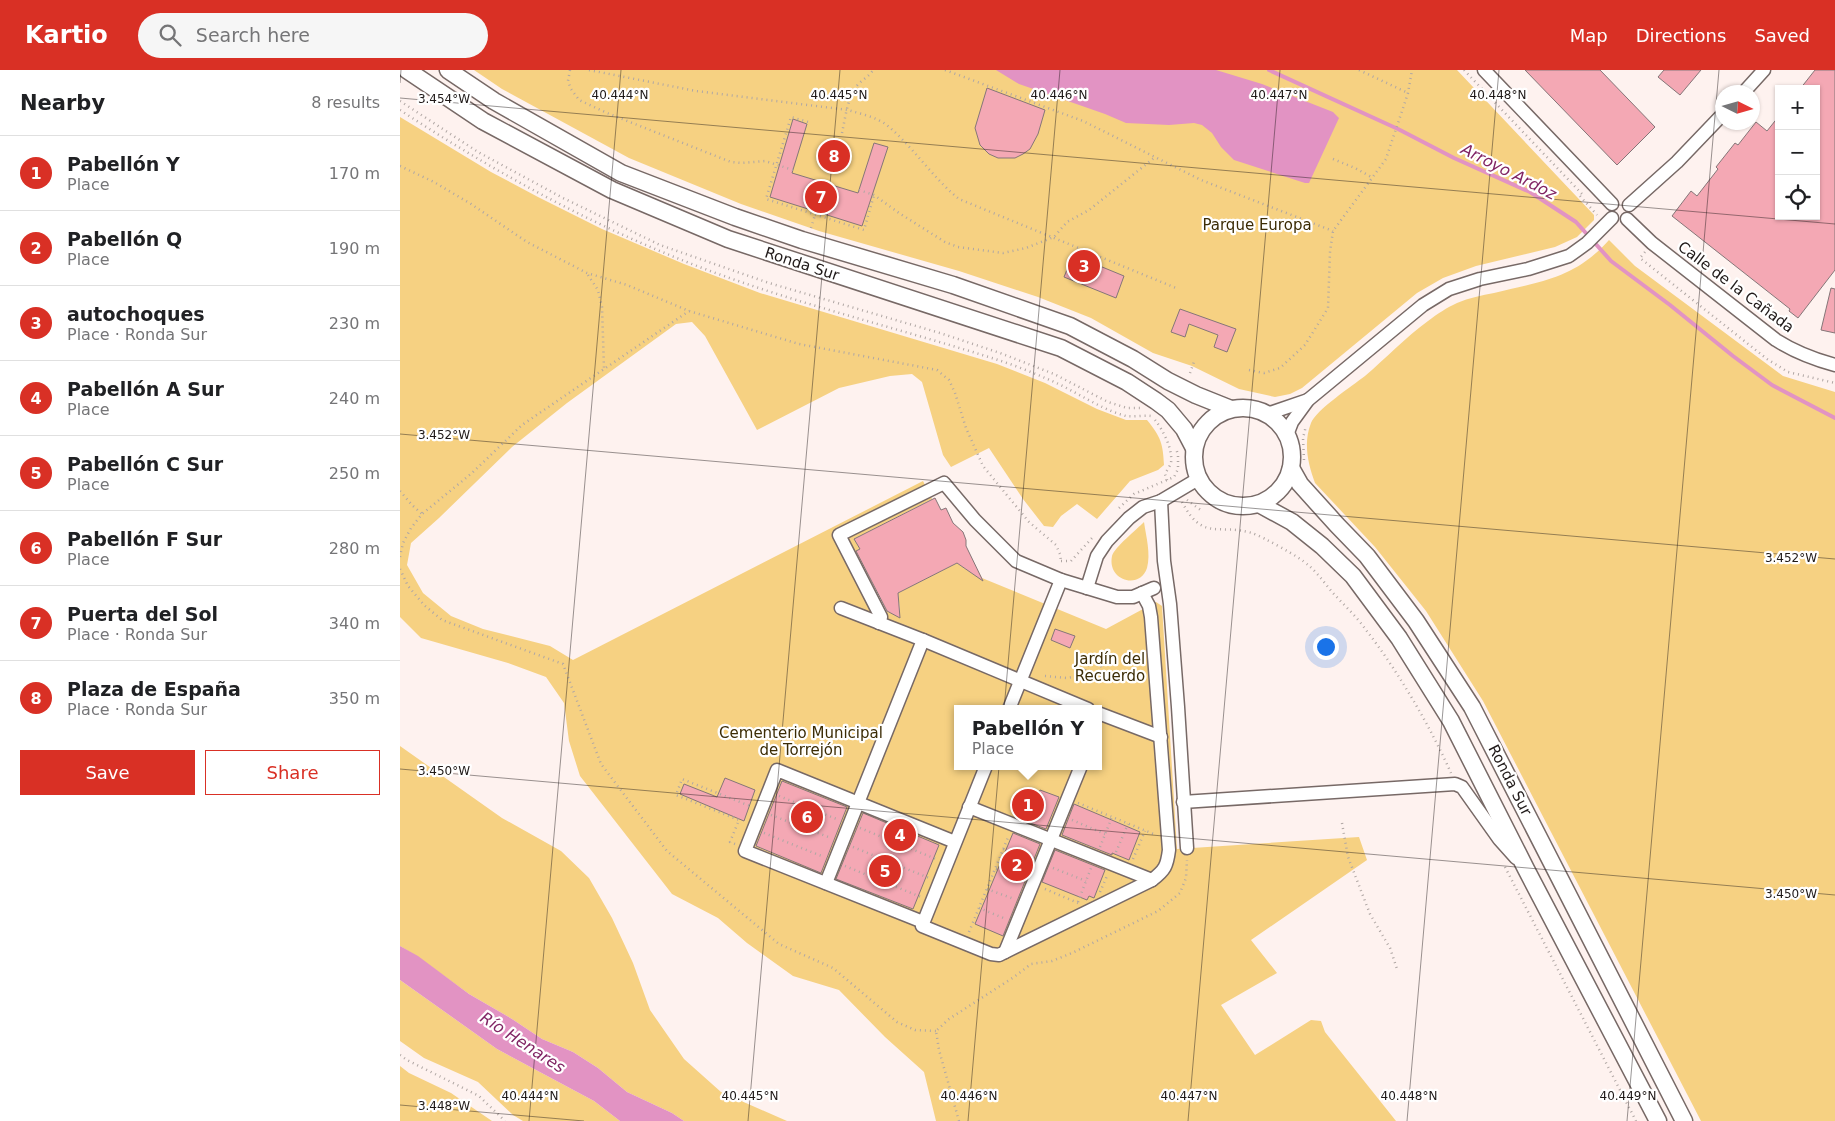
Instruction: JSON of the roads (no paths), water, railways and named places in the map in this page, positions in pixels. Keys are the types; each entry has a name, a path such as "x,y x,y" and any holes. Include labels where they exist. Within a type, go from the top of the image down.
{"main road":[{"name":"Ronda Sur","path":"407,70 483,121 612,190 736,242 1062,348 1127,382 1168,410 1184,429 1194,448 1193,464 1198,479"},
{"name":"Ronda Sur","path":"448,70 494,101 621,173 735,217 802,240 953,286 1070,326 1196,395 1232,408 1250,408 1267,414"},
{"path":"1194,448 1201,430 1214,416 1232,408"},
{"path":"1267,414 1279,423 1287,435"},
{"name":"Ronda Sur","path":"1287,435 1298,468 1300,484 1336,526 1367,556 1416,620 1472,707 1684,1121"},
{"path":"1198,479 1206,491 1218,500 1231,506 1245,507 1259,504 1274,496 1298,468"},
{"name":"Ronda Sur","path":"1259,504 1292,522 1322,546 1353,576 1399,638 1452,721 1526,869 1658,1121"}],"street":[{"path":"1484,70 1612,204"},
{"path":"1750,85 1764,70"},
{"path":"1629,205 1677,162 1715,122"},
{"path":"1621,200 1629,205 1631,212 1627,219 1619,222 1612,218 1609,211 1612,204 1621,200"},
{"path":"1287,435 1292,422 1308,400 1423,305 1450,289 1480,279 1528,269 1569,256 1587,243 1599,224 1612,218"},
{"name":"Calle de la Cañada","path":"1627,219 1652,243 1776,340 1802,354 1835,365"},
{"path":"1267,414 1308,400"},
{"path":"1087,588 1097,556 1107,541 1129,518 1143,506 1177,497 1198,479"},
{"path":"879,623 882,617 839,535 944,482 975,520 1016,561 1061,580 1117,597 1133,597 1148,590 1152,617 1169,850 1167,864 1162,872 1152,880 999,955 991,954 922,926 984,770"},
{"path":"1161,501 1187,848"},
{"path":"1011,705 1061,580"},
{"path":"841,608 923,640 1023,675 1080,705"},
{"path":"826,883 923,640"},
{"path":"1102,718 1161,737"},
{"path":"923,922 745,851 777,770 956,842"},
{"path":"1005,952 1078,770"},
{"path":"1183,802 1455,784 1462,787 1499,839 1526,869"},
{"path":"970,807 1152,880"}],"water":[{"path":"996,70 1216,70 1262,84 1333,112 1339,118 1309,183 1305,183 1234,160 1221,147 1212,133 1202,125 1194,123 1169,125 1126,123 1019,84"},
{"name":"Río Henares","path":"400,946 418,956 469,994 542,1039 573,1052 598,1068 627,1092 672,1113 684,1121 620,1121 594,1101 497,1049 400,980"}],"waterway":[{"name":"Arroyo Ardoz","path":"1269,70 1530,192 1576,222 1611,261 1772,385 1835,418"}],"place":[{"name":"Plaza de España","path":"834,156"},
{"name":"Puerta del Sol","path":"821,197"},
{"name":"autochoques","path":"1084,266"},
{"name":"Pabellón Y","path":"1028,805"},
{"name":"Pabellón F Sur","path":"807,817"},
{"name":"Pabellón A Sur","path":"900,835"},
{"name":"Pabellón Q","path":"1017,865"},
{"name":"Pabellón C Sur","path":"885,871"}],"park label":[{"name":"Parque Europa","path":"1257,225"},
{"name":"Jardín del Recuerdo","path":"1110,668"},
{"name":"Cementerio Municipal de Torrejón","path":"801,742"}]}
